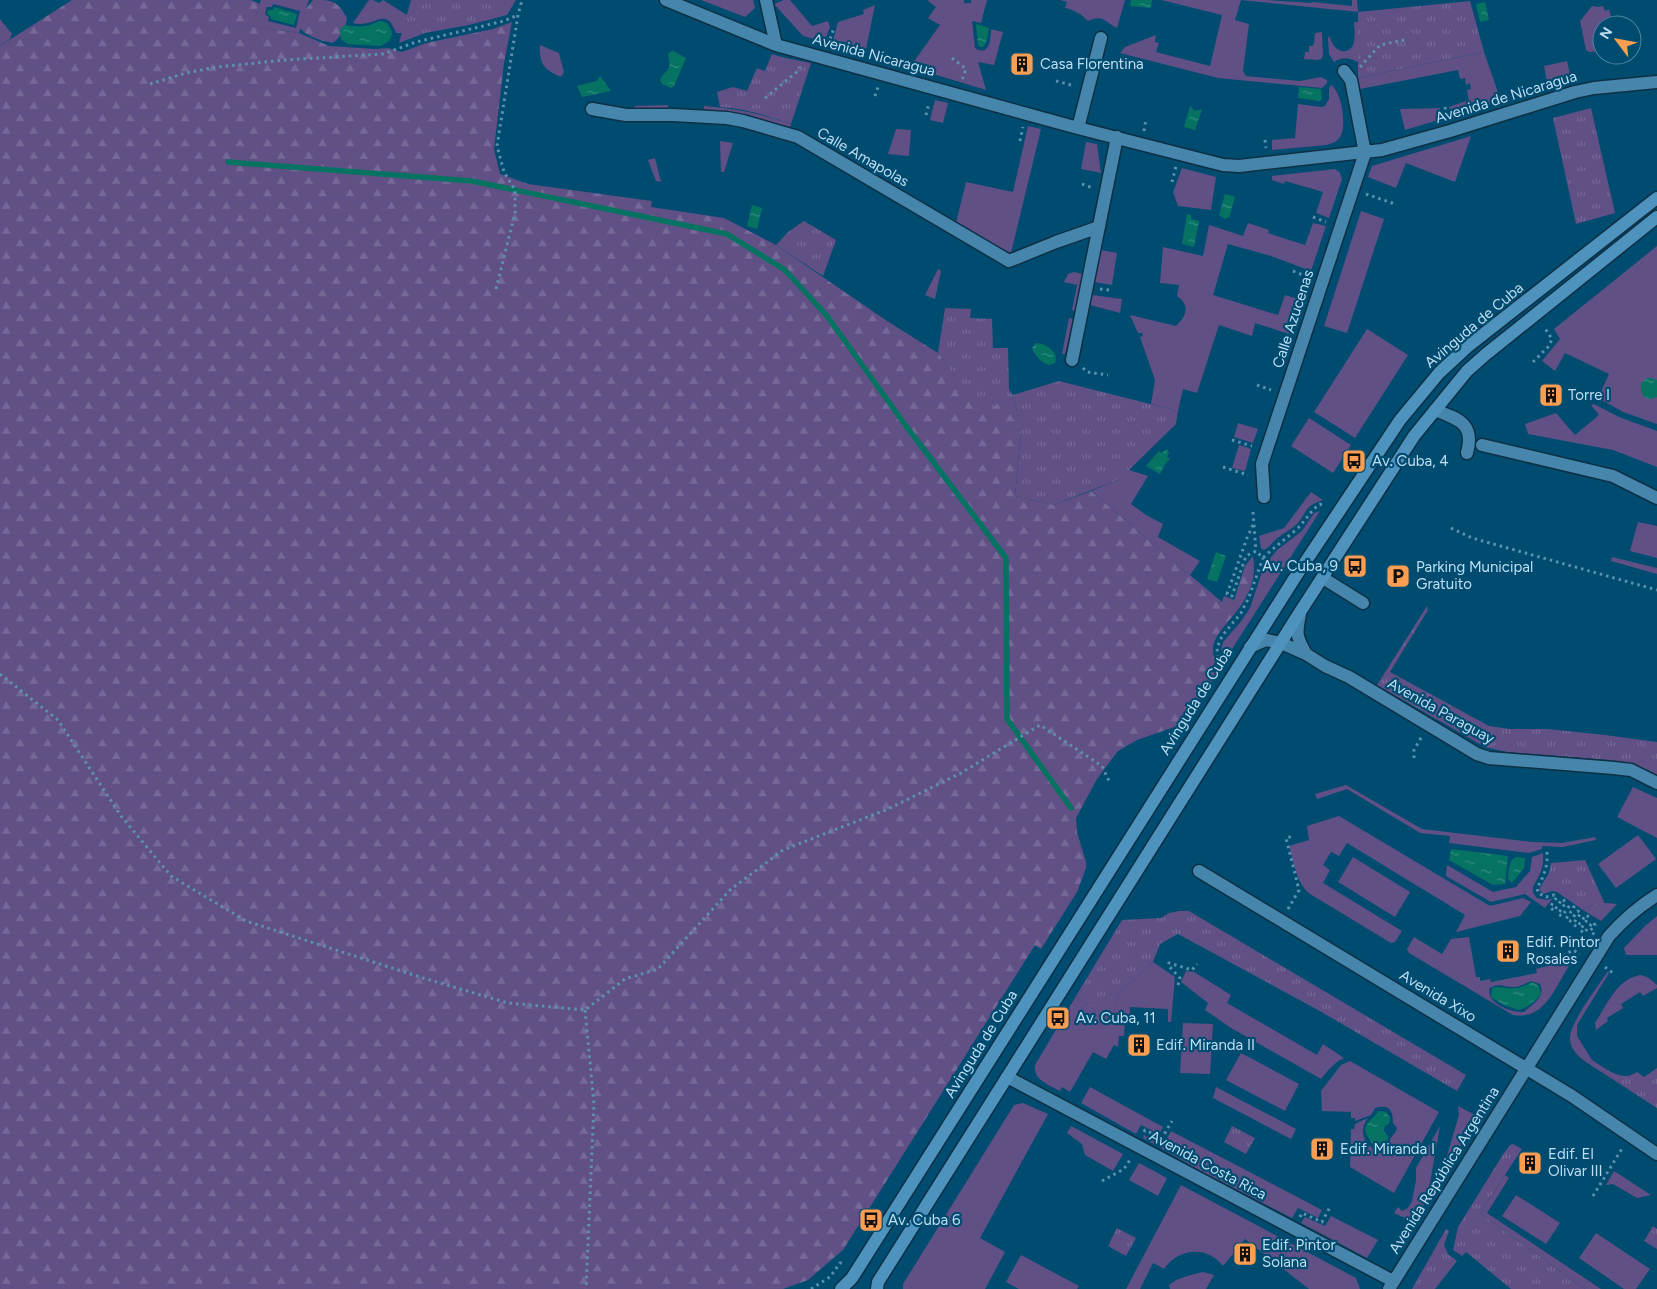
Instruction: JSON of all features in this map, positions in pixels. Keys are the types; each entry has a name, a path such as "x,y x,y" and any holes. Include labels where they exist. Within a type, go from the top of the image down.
{"main road":[{"name":"Avinguda de Cuba","path":"841,1289 852,1278 1250,647 1400,420 1439,373 1467,347 1657,198"},
{"name":"Avinguda de Cuba","path":"877,1289 878,1282 1007,1077 1300,612 1414,436 1467,371 1484,355 1657,217"}],"street":[{"name":"Avenida Nicaragua","path":"666,0 776,45 1078,128 1222,165 1239,166 1365,153"},
{"path":"766,0 776,45"},
{"path":"1078,128 1100,38"},
{"path":"1344,71 1351,80 1365,153"},
{"name":"Avenida de Nicaragua","path":"1365,153 1450,131 1575,92 1594,88 1657,82"},
{"name":"Calle Amapolas","path":"592,109 626,115 673,114 727,118 798,137 1009,261 1099,227"},
{"path":"1072,360 1117,138"},
{"name":"Calle Azucenas","path":"1264,497 1262,464 1365,153"},
{"path":"1435,410 1459,420 1467,428 1469,443 1466,453"},
{"path":"1482,445 1613,476 1657,498"},
{"path":"1323,578 1363,603"},
{"path":"1300,612 1297,629 1298,639 1306,654"},
{"path":"1250,647 1266,640 1281,643"},
{"name":"Avenida Paraguay","path":"1281,643 1349,677 1477,754 1489,758 1631,770 1657,783"},
{"name":"Avenida Xixo","path":"1199,871 1572,1096 1657,1154"},
{"name":"Avenida República Argentina","path":"1391,1285 1605,942 1625,918 1657,895"},
{"name":"Avenida Costa Rica","path":"1007,1077 1293,1228 1391,1285"}],"path":[{"path":"496,289 515,213 515,190 504,172 497,146 522,0"},
{"path":"150,84 186,73 217,67 284,60 383,54 416,42 504,21 518,15"},
{"path":"1344,71 1358,69 1380,45 1404,40"},
{"path":"765,98 798,71 807,53"},
{"path":"952,58 966,69 957,94"},
{"path":"1353,190 1395,204"},
{"path":"1533,362 1552,339 1536,314"},
{"path":"1072,360 1087,372 1108,375"},
{"path":"1232,440 1267,452"},
{"path":"1223,467 1263,479"},
{"path":"1235,671 1218,658 1216,648 1222,636 1241,613 1263,558 1299,527 1314,508 1320,504 1337,515"},
{"path":"1252,512 1256,551 1263,558"},
{"path":"1253,525 1227,594 1232,596 1246,556 1256,551"},
{"path":"1451,528 1472,538 1657,590"},
{"path":"0,674 58,720 121,816 171,876 246,921 423,978 508,1003 585,1010 625,979 658,969 730,890 783,850 888,809 961,773 1040,725 1102,766 1110,782"},
{"path":"1414,758 1414,750 1429,725"},
{"path":"1281,920 1299,890 1286,838 1294,836"},
{"path":"1547,852 1548,862 1537,888 1541,896 1554,895 1557,897 1550,907"},
{"path":"1550,907 1554,911 1562,899 1566,902 1558,914 1562,916 1570,905 1574,907 1566,919 1570,922 1578,911 1581,913 1573,924 1577,927 1586,915 1589,917 1580,930"},
{"path":"1550,907 1584,933 1592,922 1595,924 1590,931 1605,942"},
{"path":"1178,985 1180,978 1168,965 1169,963 1192,970 1197,964"},
{"path":"585,1010 594,1104 586,1289"},
{"path":"1137,1146 1145,1130 1162,1138 1172,1120"},
{"path":"1593,1196 1630,1136"},
{"path":"1102,1181 1124,1169 1130,1158"},
{"path":"1293,1228 1302,1213 1322,1222 1331,1205"}],"green space":[{"path":"72,0 251,0 260,4 250,26 299,33 329,46 388,48 402,52 426,43 493,29 512,22 504,63 494,149 500,174 528,184 652,201 651,207 724,218 776,245 887,321 938,353 983,413 1013,395 1021,430 1015,496 1054,505 1091,491 1222,602 1224,596 1234,600 1245,566 1253,556 1254,574 1246,598 1222,629 1213,647 1215,660 1220,668 1186,723 1137,740 1118,751 1097,779 1076,818 1077,832 1086,862 1086,868 1077,892 1041,949 1035,945 843,1250 808,1280 783,1289 0,1289 0,46"},
{"path":"261,0 309,0 299,33 249,26 256,15","holes":["273,4 300,11 296,28 268,21 269,17 265,14 267,7 272,7"]},
{"path":"313,0 325,0 337,4 347,18 342,32 332,43 309,35 298,26 302,14"},
{"path":"369,0 379,3 383,0 407,15 403,33 396,33 392,24 384,19 360,24 353,23"},
{"path":"411,0 516,0 507,15 469,25 425,33 399,43"},
{"path":"701,0 753,0 755,8 745,17"},
{"path":"790,0 812,26 828,21 830,27 824,42 803,36 774,4"},
{"path":"927,0 964,0 964,3 971,3 971,0 987,0 981,23 972,21 975,48 980,50 986,49 990,42 991,29 1003,32 994,65 978,62 986,90 910,67 940,25 928,18 936,7"},
{"path":"1060,0 1125,0 1117,28 1097,18 1088,21 1078,13 1065,8 1067,2"},
{"path":"1161,0 1241,0 1235,20 1249,24 1243,71 1246,76 1300,81 1321,77 1327,80 1327,83 1322,88 1218,78 1120,53 1125,47 1156,35 1155,42 1159,43 1156,52 1210,66 1222,15"},
{"path":"1241,0 1312,2 1352,6 1352,0 1357,0 1358,12"},
{"path":"1470,1 1484,52 1358,78 1358,12"},
{"path":"875,5 865,54 832,44 838,22 864,14 863,10"},
{"path":"1592,6 1603,6 1605,11 1609,9 1610,15 1592,15 1592,52 1586,50 1580,21"},
{"path":"0,19 12,34 10,39 0,46"},
{"path":"1354,22 1358,22 1358,61 1346,58 1334,62 1329,54 1329,36 1337,49 1346,51 1350,49 1355,38"},
{"path":"1322,32 1323,56 1321,59 1304,59 1305,52 1309,52 1309,46 1314,44 1315,33"},
{"path":"540,45 559,53 564,72 561,77 550,72 544,66 540,57"},
{"path":"1484,52 1501,101 1452,116 1449,107 1469,100 1467,90 1471,89 1470,83 1466,85 1465,78 1460,79 1458,70 1360,89 1358,78"},
{"path":"772,54 811,63 791,124 765,115 720,107 717,92 733,87 747,91 757,68 765,71"},
{"path":"1567,61 1571,79 1548,86 1544,66"},
{"path":"1331,85 1341,102 1343,126 1339,139 1327,145 1272,150 1272,140 1295,138 1298,104 1325,106 1329,99 1329,88"},
{"path":"935,100 948,103 943,123 930,120"},
{"path":"668,105 668,109 634,109 635,106"},
{"path":"704,106 748,112 791,124 790,128 747,116 704,111"},
{"path":"1440,108 1442,119 1405,130 1400,109"},
{"path":"1591,108 1615,213 1576,224 1553,118"},
{"path":"1028,126 1041,129 1011,253 956,223 966,182 1013,192"},
{"path":"896,129 911,130 909,156 888,154"},
{"path":"1471,136 1455,182 1406,163 1396,188 1368,177 1372,166"},
{"path":"720,141 733,143 724,172 721,172"},
{"path":"1086,142 1097,144 1101,173 1081,169"},
{"path":"655,158 661,182 656,181 648,160"},
{"path":"1182,168 1216,177 1211,210 1178,206 1173,192"},
{"path":"1335,169 1340,173 1342,179 1329,218 1316,213 1323,192 1285,181 1284,184 1272,180 1272,176"},
{"path":"1361,211 1384,219 1347,333 1324,326"},
{"path":"804,221 836,240 823,276 776,245 788,232"},
{"path":"1248,223 1269,230 1268,233 1305,245 1313,223 1326,226 1311,271 1271,256 1228,244 1213,295 1278,315 1285,295 1301,300 1289,334 1255,323 1252,336 1219,325 1197,393 1183,389 1178,411 1151,404 1155,380 1140,337 1143,336 1142,333 1138,333 1130,315 1176,326 1186,311 1184,304 1177,296 1179,285 1160,283 1163,247 1203,256 1209,225 1243,236"},
{"path":"1657,246 1657,424 1623,412 1598,398 1609,374 1565,353 1555,371 1542,361 1560,339 1554,329"},
{"path":"1101,250 1117,253 1112,285 1094,282"},
{"path":"938,269 941,271 935,299 925,295"},
{"path":"1074,272 1083,274 1075,311 1072,310 1077,285 1064,282 1068,274"},
{"path":"1092,295 1122,299 1120,313 1090,305"},
{"path":"945,308 971,309 970,318 992,319 993,348 1008,348 1009,389 1013,395 983,414 938,353"},
{"path":"1069,318 1073,319 1065,354 1062,354"},
{"path":"1367,329 1408,355 1355,438 1314,412"},
{"path":"1059,381 1178,411 1176,424 1129,470 1127,476 1054,505 1015,496 1021,431 1013,395"},
{"path":"1594,404 1619,417 1657,431 1657,467 1613,450 1528,434 1525,424 1556,413 1575,435 1599,415 1591,405"},
{"path":"1309,418 1351,445 1333,473 1291,446"},
{"path":"1238,423 1258,429 1253,443 1234,437"},
{"path":"1239,445 1251,449 1245,471 1232,468"},
{"path":"1129,470 1148,476 1131,504 1163,524 1158,537 1200,561 1190,575 1091,491 1126,476"},
{"path":"1311,492 1323,500 1310,506 1298,523 1268,547 1264,550 1261,548 1259,536 1284,528"},
{"path":"1320,511 1227,657 1221,650 1223,642 1250,608 1264,566 1277,550 1302,531 1314,513"},
{"path":"1638,522 1657,526 1657,558 1630,551"},
{"path":"1612,557 1657,568 1657,574 1611,561"},
{"path":"1427,606 1428,610 1390,672 1489,726 1510,729 1548,729 1657,742 1657,775 1633,764 1610,760 1507,752 1485,747 1377,685"},
{"path":"1346,785 1422,829 1533,842 1562,843 1595,837 1596,840 1563,847 1542,846 1542,849 1529,853 1449,843 1450,836 1420,833 1347,789 1317,799 1315,794"},
{"path":"1633,787 1657,798 1657,838 1617,817"},
{"path":"1339,816 1490,906 1523,898 1531,902 1520,916 1456,932 1465,915 1347,843 1339,856 1331,852 1323,865 1330,870 1323,883 1402,931 1395,942 1391,943 1310,894 1302,884 1294,866 1289,846 1309,840 1307,826"},
{"path":"1638,835 1656,859 1616,888 1598,864"},
{"path":"1543,853 1540,875 1533,887 1533,893 1537,898 1547,900 1553,898 1545,908 1525,894 1491,902 1446,876 1447,865 1493,892 1516,887 1530,871 1532,857"},
{"path":"1353,857 1410,892 1395,917 1338,882"},
{"path":"1585,860 1605,904 1590,906 1583,910 1557,892 1552,891 1543,894 1539,889 1549,873 1551,863"},
{"path":"1606,903 1617,904 1601,921 1583,910 1590,906"},
{"path":"1189,911 1466,1075 1457,1091 1318,1010 1178,934 1160,944 1153,962 1122,991 1100,1027 1095,1011 1076,996 1122,920 1161,918 1169,913"},
{"path":"1657,916 1657,955 1626,955 1624,948"},
{"path":"1414,937 1442,954 1451,939 1469,937 1476,977 1480,977 1480,981 1490,979 1491,982 1537,973 1536,969 1562,962 1569,966 1553,993 1541,1008 1533,1013 1513,1015 1409,953 1407,949","holes":["1531,981 1540,984 1540,996 1524,1012 1513,1011 1501,1006 1495,1002 1490,993 1490,988 1497,985 1515,987"]},
{"path":"1153,962 1175,977 1171,1022 1168,1022 1168,1009 1130,1007 1130,1021 1125,1021 1124,1036 1119,1036 1118,1047 1114,1045 1106,1059 1093,1052 1070,1092 1062,1087 1060,1091 1039,1078 1036,1074 1035,1065 1076,996 1095,1011 1100,1026 1122,991"},
{"path":"1186,971 1194,972 1231,995 1227,1003 1317,1055 1323,1044 1344,1058 1331,1067 1321,1079 1231,1028 1205,1010 1208,1003 1181,982"},
{"path":"1608,971 1609,973 1577,1025 1577,1036 1592,1060 1589,1064 1574,1051 1570,1040 1571,1033 1579,1015"},
{"path":"1640,975 1651,980 1657,985 1657,988 1643,996 1640,992 1621,1004 1623,1008 1607,1018 1608,1021 1596,1030 1595,1023 1613,994 1632,977"},
{"path":"1183,1023 1213,1024 1210,1074 1180,1073"},
{"path":"1241,1053 1299,1084 1285,1111 1226,1080"},
{"path":"1592,1060 1614,1073 1625,1076 1637,1072 1644,1077 1657,1068 1657,1108 1589,1064"},
{"path":"1350,1061 1439,1112 1394,1193 1350,1167 1351,1129 1354,1129 1355,1124 1368,1118 1363,1133 1365,1140 1374,1149 1379,1151 1385,1150 1389,1146 1390,1140 1397,1128 1393,1123 1391,1111 1384,1107 1375,1108 1371,1115 1355,1121 1355,1118 1351,1118 1351,1112 1322,1111 1321,1091 1341,1065"},
{"path":"1090,1087 1163,1127 1159,1134 1141,1125 1136,1134 1081,1103"},
{"path":"1216,1087 1296,1129 1291,1139 1213,1098"},
{"path":"1023,1103 1048,1114 980,1238 1005,1252 985,1289 903,1289 903,1284 1014,1105"},
{"path":"1458,1106 1479,1117 1445,1171 1443,1169 1459,1115"},
{"path":"1071,1126 1123,1154 1113,1171 1085,1155 1082,1144 1067,1133"},
{"path":"1232,1126 1255,1138 1246,1154 1224,1142"},
{"path":"1440,1126 1427,1200 1418,1215 1412,1218 1405,1218 1394,1213 1398,1207 1402,1211 1408,1208 1412,1201 1416,1168"},
{"path":"1171,1131 1322,1210 1318,1218 1298,1208 1292,1218 1201,1171 1143,1138 1144,1135 1151,1139 1153,1136 1165,1142"},
{"path":"1513,1144 1522,1149 1480,1213 1585,1289 1511,1289 1466,1252 1462,1256 1453,1250 1458,1227 1504,1153"},
{"path":"1139,1163 1167,1178 1158,1196 1129,1180"},
{"path":"1614,1171 1651,1195 1637,1198 1613,1184 1606,1185"},
{"path":"1505,1175 1509,1178 1487,1213 1601,1289 1585,1289 1480,1213"},
{"path":"1181,1185 1356,1278 1360,1289 1309,1289 1245,1239 1223,1266 1216,1259 1201,1252 1185,1253 1170,1262 1164,1269 1153,1263 1140,1289 1126,1289"},
{"path":"1516,1195 1560,1223 1546,1244 1502,1216"},
{"path":"1331,1216 1378,1240 1367,1258 1301,1223 1305,1217 1325,1226"},
{"path":"1653,1226 1657,1229 1657,1249 1644,1241"},
{"path":"1117,1228 1136,1238 1126,1256 1108,1246"},
{"path":"1446,1229 1449,1231 1444,1245 1448,1254 1457,1261 1435,1289 1412,1289"},
{"path":"1596,1233 1650,1269 1636,1289 1624,1289 1579,1258"},
{"path":"1021,1255 1079,1286 1077,1289 1019,1289 1006,1282"},
{"path":"1203,1272 1214,1275 1206,1289 1170,1289 1169,1285 1177,1280"}],"water":[{"path":"1131,0 1152,0 1151,8 1130,6"},
{"path":"1485,2 1489,20 1480,22 1476,4"},
{"path":"274,7 297,14 294,25 271,19 267,14 268,10 273,10"},
{"path":"379,21 387,23 392,32 390,39 383,45 347,44 341,39 340,29 345,25 362,26"},
{"path":"976,24 989,28 983,47 978,45"},
{"path":"673,51 686,58 674,86 671,88 662,84 660,80 669,67 668,55"},
{"path":"600,76 611,91 582,97 577,86 597,81"},
{"path":"1299,87 1321,89 1322,99 1319,101 1298,98"},
{"path":"1190,106 1195,111 1202,109 1195,130 1184,127"},
{"path":"1225,194 1235,197 1229,218 1225,219 1219,215"},
{"path":"752,205 762,208 757,229 747,226"},
{"path":"1187,214 1191,215 1191,219 1199,221 1194,247 1182,244"},
{"path":"1036,343 1044,345 1054,352 1055,363 1049,365 1039,359 1032,348"},
{"path":"1647,378 1657,380 1657,397 1653,399 1644,396 1641,391 1641,383"},
{"path":"1167,449 1169,453 1167,457 1170,459 1160,474 1146,466 1159,451 1162,453"},
{"path":"1216,552 1226,556 1217,582 1207,579"},
{"path":"1451,849 1508,856 1505,884 1493,885 1449,860"},
{"path":"1516,857 1525,858 1524,868 1512,883 1508,879 1509,870 1510,864"},
{"path":"1532,982 1538,985 1541,993 1528,1006 1519,1010 1504,1005 1491,997 1492,988 1518,988"},
{"path":"1379,1111 1386,1112 1390,1118 1389,1124 1384,1129 1388,1136 1387,1142 1379,1148 1373,1145 1365,1129"}],"waterway":[{"path":"228,162 472,181 727,234 785,270 827,316 906,426 1006,558 1007,719 1071,808"}],"place":[{"name":"Casa Florentina","path":"1022,64"},
{"name":"Torre I","path":"1551,395"},
{"name":"Av. Cuba, 4","path":"1354,461"},
{"name":"Av. Cuba, 9","path":"1355,566"},
{"name":"Parking Municipal Gratuito","path":"1398,576"},
{"name":"Edif. Pintor Rosales","path":"1508,951"},
{"name":"Av. Cuba, 11","path":"1058,1018"},
{"name":"Edif. Miranda II","path":"1139,1045"},
{"name":"Edif. Miranda I","path":"1322,1149"},
{"name":"Edif. El Olivar III","path":"1530,1163"},
{"name":"Av. Cuba 6","path":"871,1220"},
{"name":"Edif. Pintor Solana","path":"1245,1254"}]}
